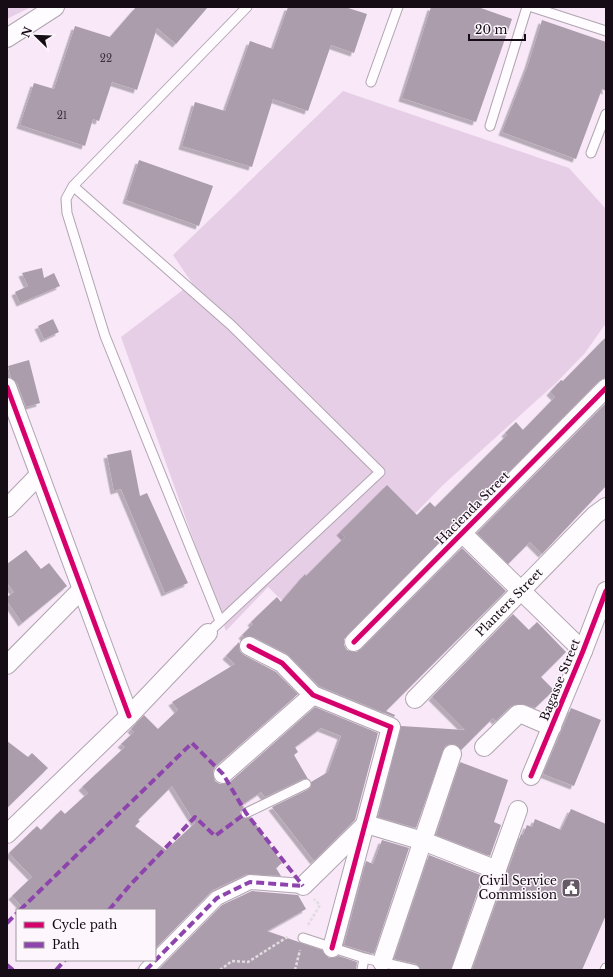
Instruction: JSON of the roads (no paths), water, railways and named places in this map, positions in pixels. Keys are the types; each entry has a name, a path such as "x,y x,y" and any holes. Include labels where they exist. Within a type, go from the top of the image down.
{"street":[{"path":"7,38 55,7"},
{"path":"7,387 129,716"},
{"name":"Hacienda Street","path":"354,642 606,388"},
{"path":"7,508 39,475"},
{"name":"Planters Street","path":"415,699 595,515 606,508"},
{"path":"462,533 583,651"},
{"path":"7,665 82,589"},
{"name":"Bagasse Street","path":"531,776 583,651 606,591"},
{"path":"7,834 129,716 214,627"},
{"path":"249,646 282,663 313,695 391,727 332,948"},
{"path":"223,774 313,695"},
{"path":"484,747 518,714 522,714 552,727"},
{"path":"382,962 452,754"},
{"path":"461,970 518,810"},
{"path":"366,824 423,841 497,870"},
{"path":"156,960 217,898 250,882 303,886 366,824"},
{"path":"146,970 155,961"}],"lane":[{"path":"73,186 231,325 380,472 214,627 105,336 67,213 66,199 73,186 247,7"},
{"path":"371,82 398,7"},
{"path":"490,126 527,7"},
{"path":"532,7 606,31"},
{"path":"591,153 606,114"},
{"path":"246,813 306,784"},
{"path":"303,938 364,958 415,970"},
{"path":"362,970 364,958"}],"place":[{"name":"Civil Service Commission","path":"571,888"}]}
